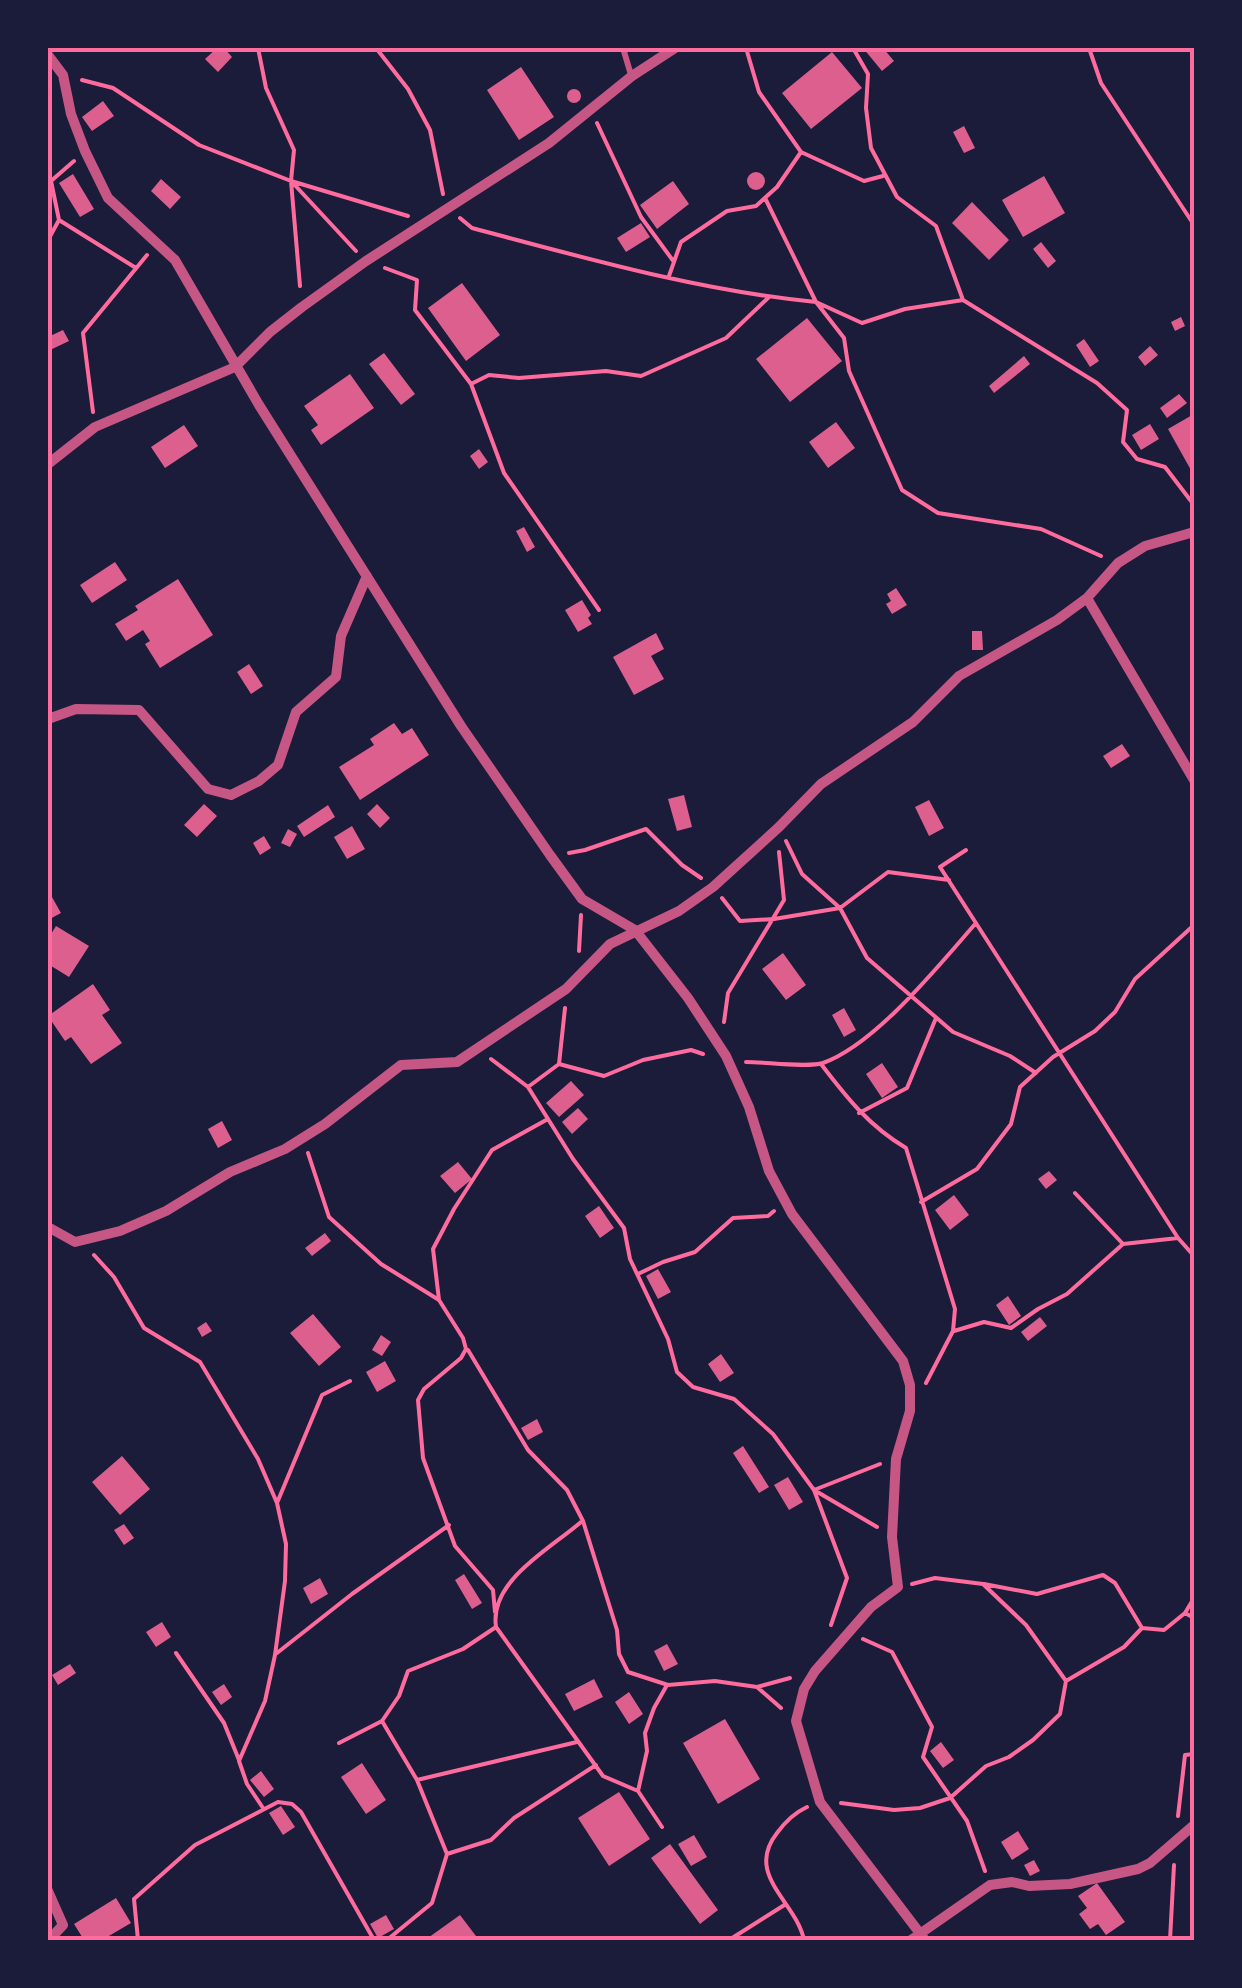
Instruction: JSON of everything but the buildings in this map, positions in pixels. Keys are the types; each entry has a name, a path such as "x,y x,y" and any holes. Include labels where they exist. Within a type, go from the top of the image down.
{"street":[{"path":"48,464 95,427 236,367 270,332 302,307 549,143 632,76 675,48"},
{"path":"48,55 64,75 71,114 84,151 108,198 176,260 236,367 460,726 582,898 635,930 688,998 728,1062 749,1107 769,1170 786,1202 903,1361 910,1385 910,1411 896,1459 892,1536 898,1587 847,1631 815,1671 804,1690 796,1721 820,1802 919,1938 990,1885 1070,1884 1138,1869 1194,1824"},
{"path":"48,1227 75,1242 120,1231 230,1172 302,1140 401,1066 457,1062 566,990 610,944 678,910 713,887 821,784 913,722 959,676 1058,620 1087,598 1118,563 1145,546 1194,532"},
{"path":"48,719 76,709 138,710 208,788 231,795 244,791 278,766 296,712 336,677 340,636 367,576"},
{"path":"1087,598 1194,780"},
{"path":"48,1891 63,1924 49,1940"}],"lane":[{"path":"623,48 632,76"}],"path":[{"path":"258,48 266,88 294,150 291,181 302,307"},
{"path":"376,48 408,89 430,130 440,186 449,208 472,228 669,276 769,297 816,302 862,322 905,309 962,300"},
{"path":"746,48 758,92 801,152 864,181 885,175"},
{"path":"853,48 868,74 866,108 871,148 897,197 936,226 962,300 1097,382 1127,410 1123,442 1136,459 1164,468 1194,505"},
{"path":"1090,48 1101,84 1194,226"},
{"path":"64,75 113,88 199,145 291,181 427,221"},
{"path":"590,110 641,217 674,262"},
{"path":"48,240 58,220 52,181 84,151"},
{"path":"669,276 681,242 727,211 756,206 801,152"},
{"path":"765,198 816,302 844,338 849,370 902,490 938,513 1040,530 1118,563"},
{"path":"58,220 136,268"},
{"path":"95,427 83,333 156,243"},
{"path":"471,384 489,375 519,378 606,371 641,376 726,338 769,297"},
{"path":"415,310 471,384 504,473 599,610"},
{"path":"779,828 802,874 840,908 867,958 953,1032 1010,1056 1036,1073"},
{"path":"720,1048 728,994 784,900 779,828"},
{"path":"966,850 940,866 1178,1238 1194,1256"},
{"path":"559,1064 604,1076 643,1060 691,1050 728,1062 822,1064 869,1035 912,995 976,923"},
{"path":"921,1202 977,1169 1011,1124 1020,1088 1060,1053 1095,1031 1115,1012 1135,979 1194,925"},
{"path":"859,1113 907,1088 936,1018"},
{"path":"474,1050 528,1087 624,1228 630,1260 668,1339 677,1372 693,1388 734,1399 773,1434 814,1490 848,1578 827,1634"},
{"path":"822,1064 859,1113 906,1148 950,1282 955,1309 953,1331 910,1411"},
{"path":"438,1300 433,1249 454,1209 492,1150 548,1119"},
{"path":"302,1140 329,1217 380,1264 438,1300 466,1349 473,1354 504,1415 528,1450 568,1490 582,1521 617,1630 619,1654 628,1672 668,1685 715,1680 756,1687 815,1671"},
{"path":"1075,1193 1123,1244"},
{"path":"638,1274 695,1252 733,1218 768,1216 786,1202"},
{"path":"953,1331 984,1322 1011,1328 1067,1294 1123,1244 1178,1238"},
{"path":"75,1242 98,1258 114,1277 144,1328 200,1362 258,1458 277,1503 286,1544 275,1654 265,1702 239,1761"},
{"path":"466,1349 461,1358 424,1389 418,1400 424,1458 455,1546 493,1590 496,1627 577,1742 602,1776 638,1792 662,1828"},
{"path":"277,1503 322,1395 350,1381"},
{"path":"814,1490 896,1459"},
{"path":"814,1490 892,1536"},
{"path":"495,1612 498,1599 515,1576 582,1521"},
{"path":"275,1654 449,1525"},
{"path":"898,1587 936,1578 1037,1594 1103,1575 1114,1583 1142,1628"},
{"path":"950,1798 986,1766 1034,1740 1060,1714 1066,1681 1026,1625 983,1584"},
{"path":"1142,1628 1164,1630 1194,1598"},
{"path":"1184,1613 1194,1618"},
{"path":"339,1744 382,1720 408,1671 463,1648 496,1627"},
{"path":"1066,1681 1124,1646 1142,1628"},
{"path":"847,1631 892,1652 932,1727 923,1757 967,1821 990,1885"},
{"path":"176,1653 224,1723 247,1784 263,1808"},
{"path":"638,1792 647,1751 645,1733 668,1685"},
{"path":"756,1687 796,1721"},
{"path":"382,1720 417,1780 447,1854 432,1903 388,1940"},
{"path":"417,1780 577,1742"},
{"path":"447,1854 490,1840 514,1818 596,1765"},
{"path":"138,1940 134,1900 195,1846 278,1802 292,1804 301,1812 374,1940"},
{"path":"729,1940 786,1904"}]}
